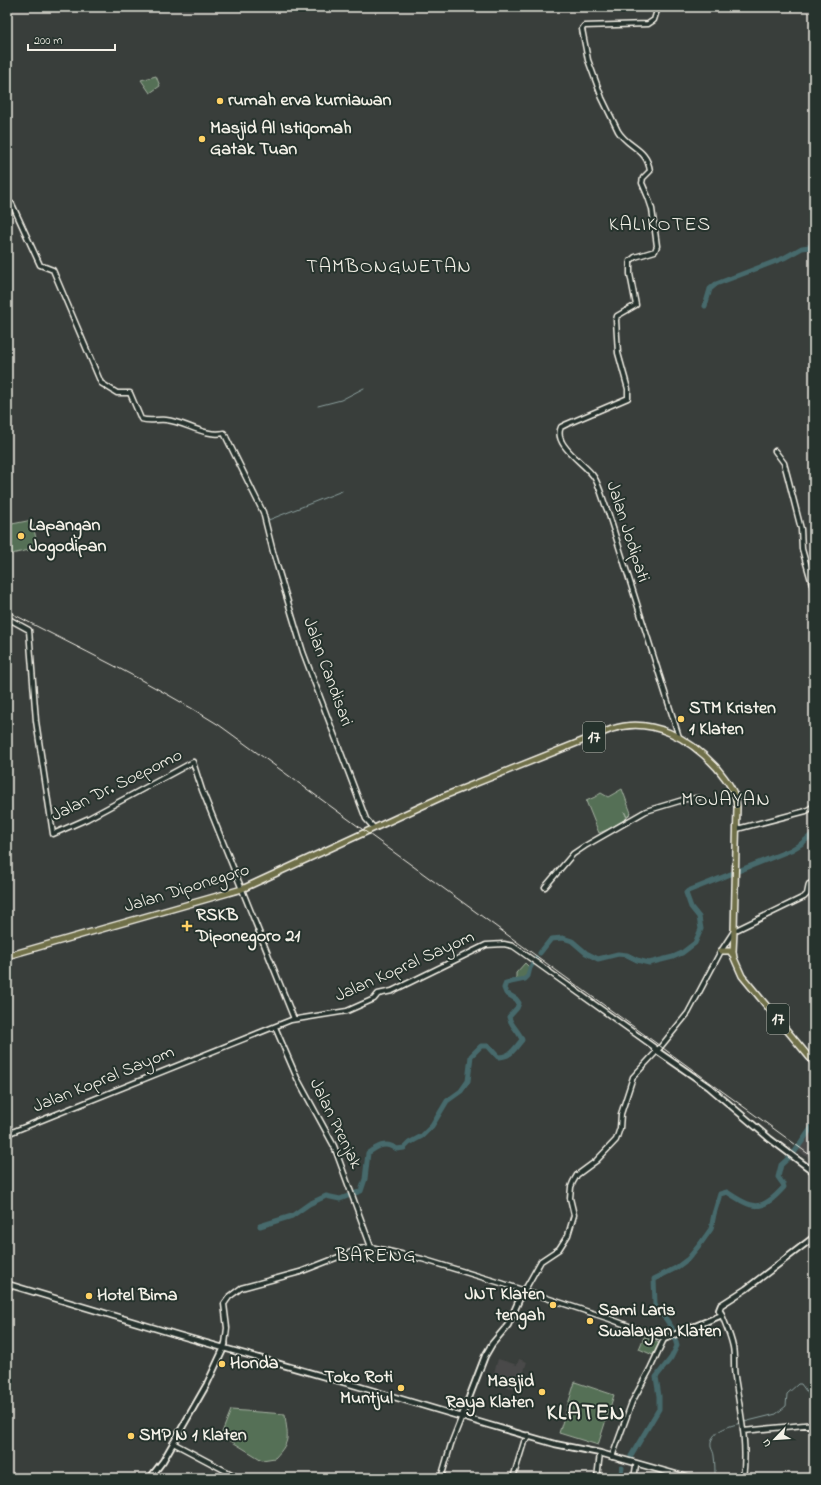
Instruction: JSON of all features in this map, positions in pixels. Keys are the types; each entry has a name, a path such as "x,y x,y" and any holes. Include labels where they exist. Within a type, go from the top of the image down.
{"highway":[{"name":"17","path":"374,828 460,789 617,728 632,725 649,726 679,737 699,750 728,782 736,800 737,829 733,952 740,974 814,1063"},
{"name":"Jalan Diponegoro","path":"7,956 242,889 374,828"},
{"path":"722,951 730,951 734,958"}],"main road":[{"path":"657,1050 709,1088 814,1172"},
{"path":"664,1339 722,1315 720,1310 721,1305 746,1289 814,1237"},
{"path":"7,1284 555,1444 600,1453 689,1478"},
{"path":"462,1416 485,1356 492,1344 508,1325 523,1291"},
{"path":"150,1478 160,1467 207,1384 224,1348"}],"street":[{"name":"Jalan Jodipati","path":"658,7 654,20 648,24 584,26 582,29 588,60 602,98 618,131 621,136 646,156 650,169 649,173 643,178 642,183 652,209 657,242 656,248 652,252 631,259 630,274 636,305 618,316 616,324 617,349 628,389 628,398 563,426 559,433 565,447 591,473 596,481 608,512 679,737"},
{"name":"Jalan Candisari","path":"7,206 12,204 40,265 53,270 101,383 117,393 130,393 141,420 167,420 212,434 224,433 263,512 273,552 303,652 366,819 374,828"},
{"path":"775,451 784,463 801,529 802,549 814,591"},
{"name":"Jalan Dr. Soepomo","path":"7,618 30,630 36,720 53,834 94,815 193,762 242,889"},
{"path":"545,887 573,854 585,846 646,811 686,799 698,798"},
{"path":"737,829 806,811 814,806"},
{"path":"523,1291 541,1260 561,1246 568,1235 574,1215 570,1194 573,1182 577,1175 596,1161 616,1140 620,1128 621,1114 633,1077 688,1013 734,931 804,897 807,894 809,884 814,883"},
{"path":"242,889 294,1019"},
{"name":"Jalan Kopral Sayom","path":"7,1134 294,1019 348,1011 374,999 378,994 392,991 486,945 509,945 534,960 657,1050"},
{"name":"Jalan Prenjak","path":"275,1027 300,1084 334,1146 353,1195 369,1247"},
{"path":"224,1348 227,1328 224,1304 229,1296 241,1288 300,1272 359,1249 369,1247 430,1261 610,1319 664,1339 632,1402 612,1457"},
{"path":"722,1315 729,1332 733,1348 734,1374 743,1431 743,1478"},
{"path":"441,1478 462,1416"},
{"path":"743,1431 812,1424 814,1434"},
{"path":"513,1478 524,1442 523,1438 526,1435"},
{"path":"173,1442 239,1478"},
{"path":"597,1478 600,1453"},
{"path":"634,1478 636,1466"}],"shaded area":[{"path":"814,1128 814,1162 797,1150"},
{"path":"498,1359 517,1365 519,1359 527,1362 518,1390 491,1383"}],"green space":[{"path":"156,76 160,86 150,93 141,80"},
{"name":"Lapangan Jogodipan","path":"32,520 38,548 7,555 7,525"},
{"path":"622,789 631,813 627,817 624,811 627,818 599,833 586,801 601,793 608,797"},
{"path":"525,963 530,968 528,976 522,980 516,979 516,973"},
{"path":"644,1337 659,1343 653,1355 639,1349"},
{"path":"575,1382 614,1395 598,1445 559,1433"},
{"path":"231,1410 285,1414 287,1438 284,1447 275,1458 262,1460 221,1435"}],"waterway":[{"path":"705,306 710,289 716,284 784,258 802,248 809,247 814,249"},
{"path":"318,406 341,400 364,388"},
{"path":"266,521 342,491"},
{"path":"540,953 551,939 563,938 572,941 586,953 598,959 618,954 627,955 637,960 649,963 673,957 682,953 695,943 701,929 699,917 691,907 686,893 688,891 791,850 814,833"},
{"path":"260,1226 292,1216 309,1204 326,1196 340,1199 361,1191 365,1179 368,1153 382,1145 389,1145 397,1149 404,1148 409,1143 422,1136 432,1126 447,1101 461,1091 468,1081 471,1056 481,1046 488,1046 498,1057 506,1056 512,1052 522,1040 511,1023 509,1017 517,1008 519,1003 516,999 506,993 504,988 506,983 525,979 528,976 530,968 536,958"},
{"path":"631,1456 659,1409 659,1396 656,1377 671,1358 677,1346 672,1328 657,1310 655,1304 654,1279 676,1268 688,1259 701,1243 711,1229 720,1194 727,1192 750,1205 757,1206 769,1201 776,1195 784,1187 778,1177 781,1165 794,1153 814,1124"},
{"path":"744,1422 776,1414 786,1406 787,1394 798,1384 801,1384 814,1400"},
{"path":"715,1478 715,1464 711,1441 716,1433 741,1423"},
{"path":"620,1478 622,1468"}],"railway":[{"path":"7,611 141,680 219,725 814,1158"}],"place":[{"name":"rumah erva kurniawan","path":"220,101"},
{"name":"Masjid Al Istiqomah Gatak Tuan","path":"202,139"},
{"name":"Lapangan Jogodipan","path":"21,536"},
{"name":"STM Kristen 1 Klaten","path":"681,719"},
{"name":"RSKB Diponegoro 21","path":"187,926"},
{"name":"Hotel Bima","path":"89,1296"},
{"name":"JNT Klaten tengah","path":"553,1305"},
{"name":"Sami Laris Swalayan Klaten","path":"590,1321"},
{"name":"Honda","path":"222,1364"},
{"name":"Toko Roti Muntjul","path":"401,1388"},
{"name":"Masjid Raya Klaten","path":"542,1392"},
{"name":"SMP N 1 Klaten","path":"131,1436"}],"district":[{"name":"KALIKOTES","path":"660,225"},
{"name":"TAMBONGWETAN","path":"389,267"},
{"name":"MOJAYAN","path":"726,800"},
{"name":"BARENG","path":"376,1256"},
{"name":"KLATEN","path":"586,1414"}]}
